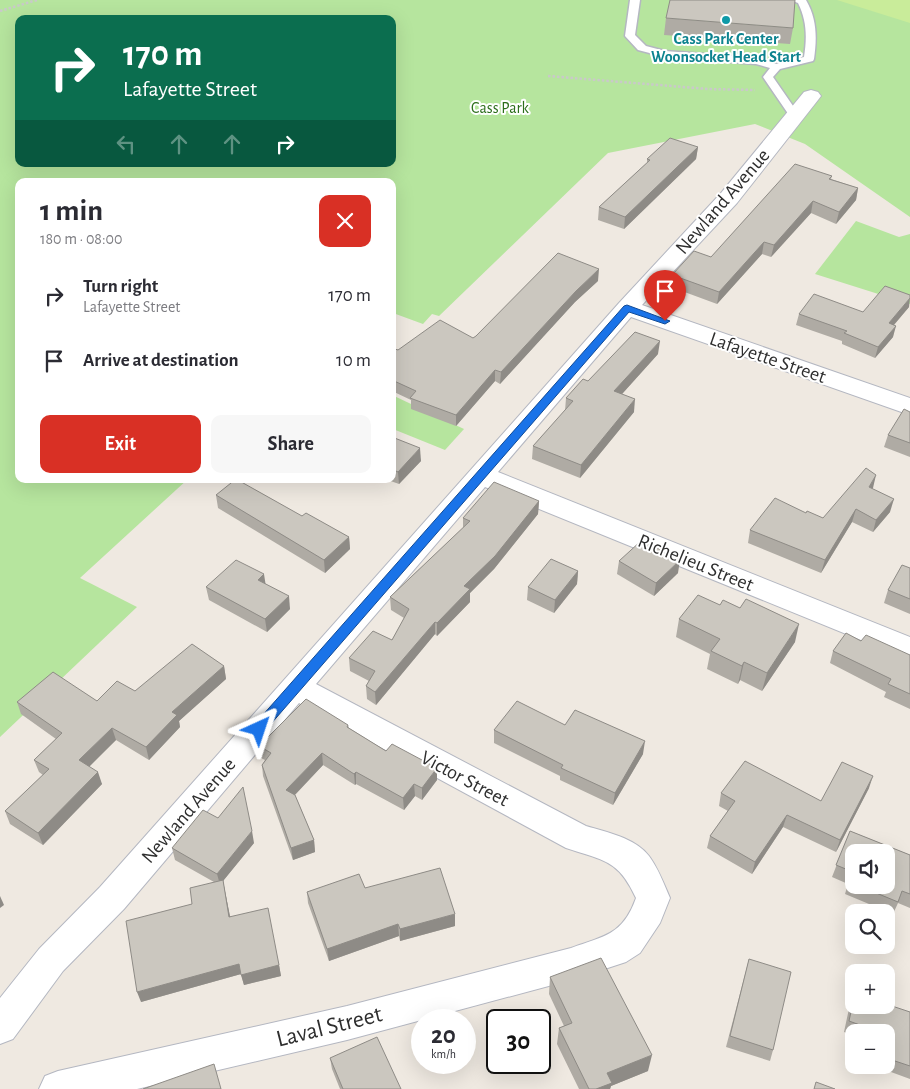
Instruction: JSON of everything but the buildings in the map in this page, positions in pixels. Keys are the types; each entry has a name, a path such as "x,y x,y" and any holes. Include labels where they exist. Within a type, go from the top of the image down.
{"street":[{"name":"Newland Avenue","path":"0,1027 72,936 112,898 627,308 728,198 803,106"},
{"name":"Lafayette Street","path":"627,308 910,407"},
{"name":"Richelieu Street","path":"482,475 910,650"},
{"name":"Victor Street","path":"296,687 578,838 623,855 636,866"},
{"name":"Laval Street","path":"58,1089 347,1022 571,964 602,953 614,951 628,942 648,912 653,898 636,866"}],"lane":[{"path":"635,0 630,36 642,48 665,54 757,61 776,67 809,59 812,35 809,12 802,1 795,0"},
{"path":"776,67 768,77 778,90 803,106"}],"path":[{"path":"0,11 37,0"},
{"path":"548,76 708,89 778,90"}],"green space":[{"name":"Cass Park","path":"0,0 910,0 910,217 805,144 755,124 608,153 439,316 432,314 423,324 396,314 396,178 15,178 15,483 184,483 80,578 137,607 0,737"},
{"path":"837,0 910,0 910,23"},
{"path":"856,221 899,237 910,234 910,304 815,274"},
{"path":"396,397 464,429 445,450 396,430"}],"place":[{"name":"Cass Park Center Woonsocket Head Start","path":"726,20"}],"route":[{"path":"259,729 627,308 665,321"}]}
